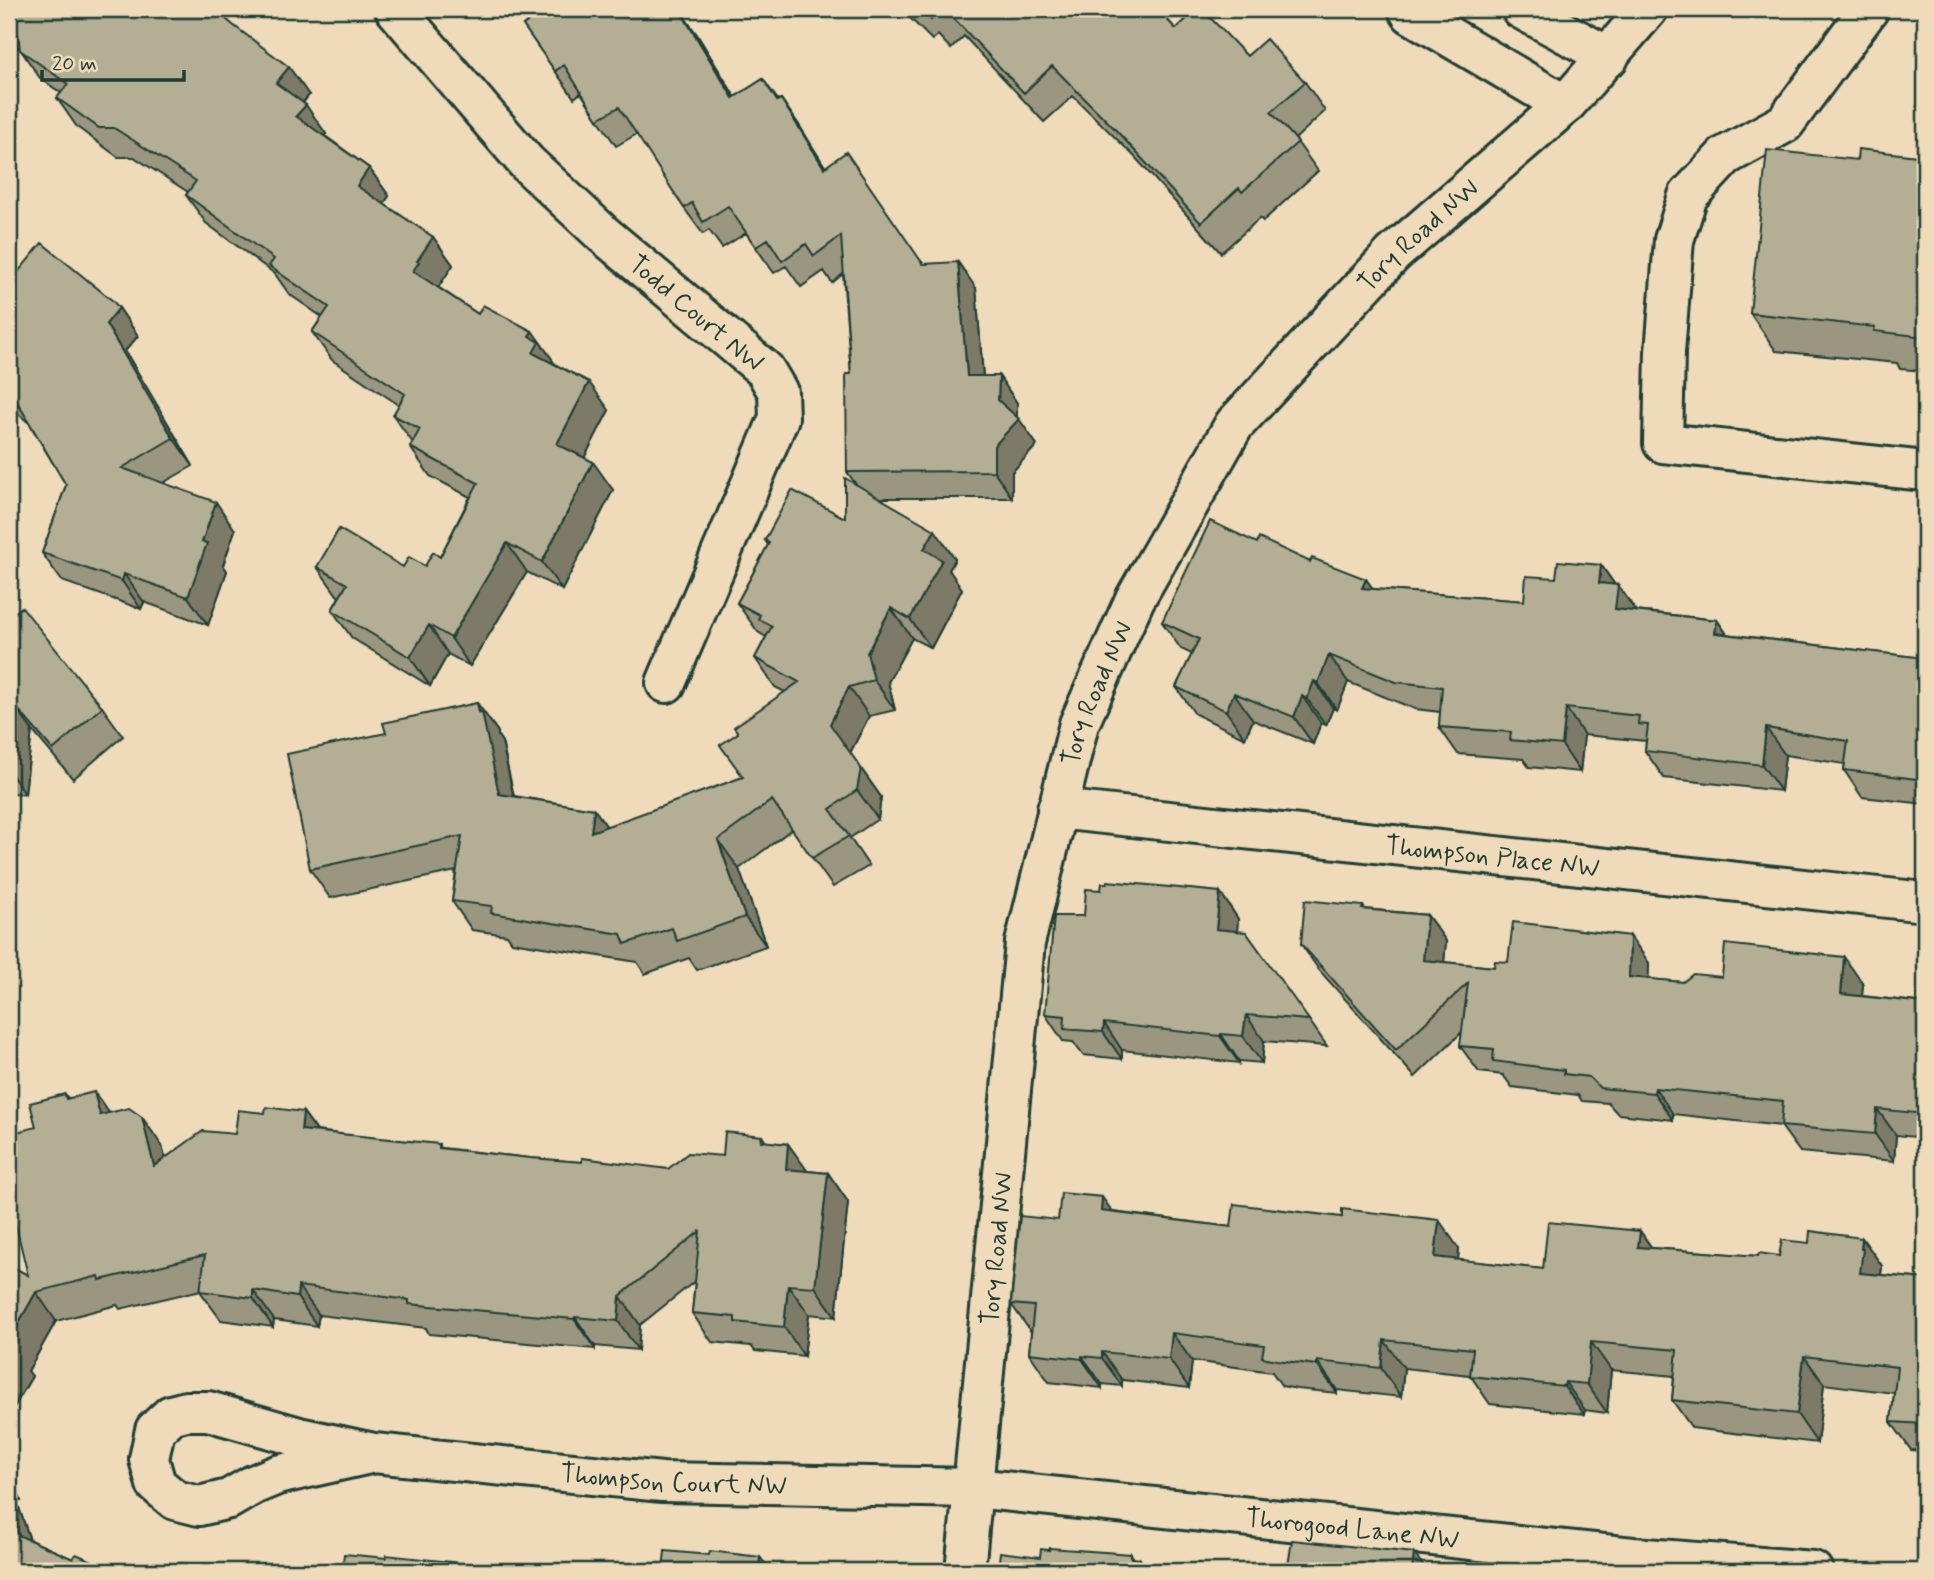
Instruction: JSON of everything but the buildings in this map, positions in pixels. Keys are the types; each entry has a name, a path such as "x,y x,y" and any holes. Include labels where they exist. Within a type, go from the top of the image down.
{"street":[{"name":"Todd Court NW","path":"395,9 527,163 603,234 765,370 778,392 779,418 666,683"},
{"path":"1408,9 1411,14 1565,104"},
{"path":"1521,9 1609,57"},
{"name":"Tory Road NW","path":"965,1571 1026,943 1079,724 1135,599 1234,425 1393,254 1565,104 1609,57 1648,9"},
{"path":"1869,9 1785,123 1725,156 1688,196 1674,240 1665,352 1663,443 1925,471"},
{"name":"Thompson Place NW","path":"1057,810 1925,902"},
{"name":"Thompson Court NW","path":"374,1453 277,1475 229,1499 199,1506 175,1500 156,1483 149,1459 155,1430 171,1415 187,1411 208,1411 299,1437 374,1453 662,1482 974,1488"},
{"name":"Thorogood Lane NW","path":"974,1488 1632,1564 1814,1571"}]}
